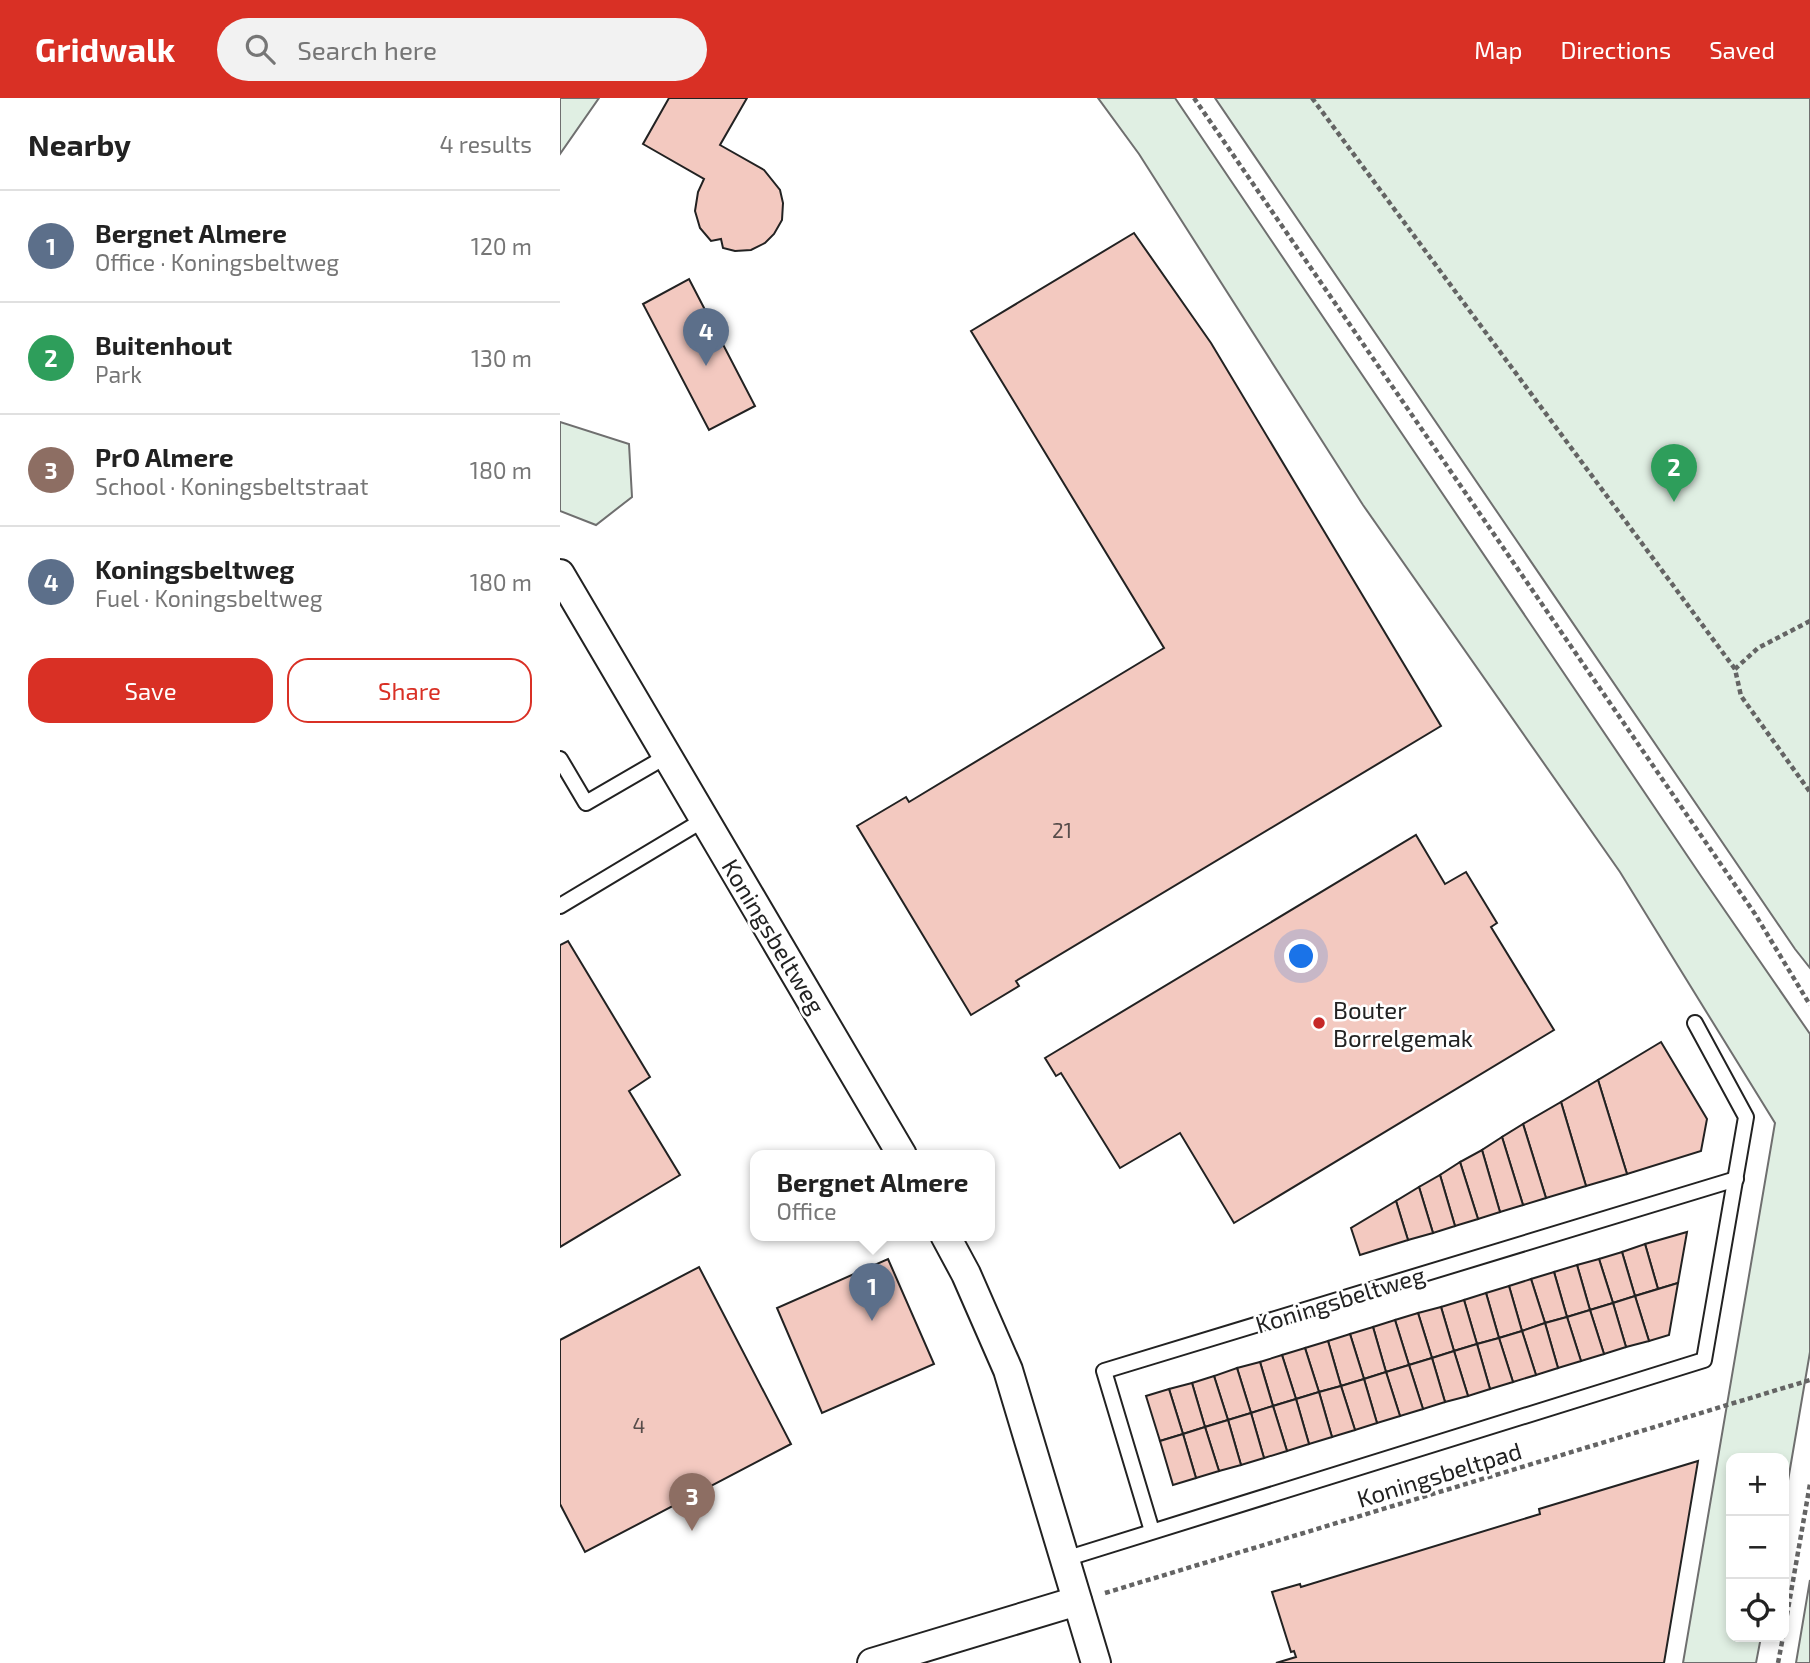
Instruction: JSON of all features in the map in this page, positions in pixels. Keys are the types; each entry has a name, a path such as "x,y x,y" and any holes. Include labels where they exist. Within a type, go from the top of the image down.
{"street":[{"name":"Koningsbeltweg","path":"560,574 899,1150"},
{"path":"948,1241 966,1274 1008,1370 1096,1663"},
{"path":"872,1663 1077,1601"}],"lane":[{"path":"560,759 586,803 667,756"},
{"path":"560,906 705,819"},
{"path":"1065,1559 1704,1360 1746,1117 1695,1023"},
{"name":"Koningsbeltweg","path":"1152,1531 1104,1370 1736,1179"}],"path":[{"path":"1194,98 1755,914 1810,1004"},
{"path":"1312,98 1735,669 1741,696 1810,792"},
{"path":"1735,669 1758,648 1810,621"},
{"name":"Koningsbeltpad","path":"1077,1601 1810,1380"},
{"path":"1789,1601 1810,1484"},
{"path":"1778,1663 1782,1642"}],"green space":[{"path":"560,98 599,98 560,154"},
{"path":"1098,98 1175,98 1810,1034 1810,1352 1789,1475 1789,1453 1726,1453 1726,1642 1760,1642 1756,1663 1683,1663 1775,1123 1620,872 1363,505 1139,154"},
{"path":"1215,98 1810,98 1810,968 1795,949"},
{"path":"560,422 629,444 632,497 596,525 560,511"},
{"path":"1810,1580 1810,1663 1796,1663"}],"building":[{"path":"669,98 747,98 720,145 764,170 780,190 783,203 782,220 765,243 751,250 735,251 723,248 721,239 711,241 700,228 695,211 698,192 704,179 643,144"},
{"path":"1134,233 1211,343 1441,726 1016,981 1019,986 971,1015 857,826 906,797 909,802 1164,648 971,331"},
{"path":"689,279 755,406 709,430 643,304"},
{"path":"1416,835 1445,884 1466,872 1497,923 1491,927 1554,1030 1234,1223 1180,1133 1120,1168 1061,1073 1056,1076 1045,1058"},
{"path":"568,941 650,1077 629,1091 680,1175 560,1247 560,945"},
{"path":"1661,1042 1707,1119 1701,1151 1627,1174 1598,1080"},
{"path":"1598,1080 1627,1174 1586,1186 1561,1102"},
{"path":"1561,1102 1586,1186 1546,1198 1523,1124"},
{"path":"1523,1124 1546,1198 1523,1205 1502,1137"},
{"path":"1502,1137 1523,1205 1500,1212 1482,1150"},
{"path":"1482,1150 1500,1212 1478,1219 1460,1162"},
{"path":"1460,1162 1478,1219 1455,1226 1440,1175"},
{"path":"1440,1175 1455,1226 1433,1233 1419,1187"},
{"path":"1419,1187 1433,1233 1408,1240 1396,1201"},
{"path":"1396,1201 1408,1240 1360,1255 1351,1228"},
{"path":"1687,1232 1678,1283 1658,1289 1645,1244"},
{"path":"1645,1244 1658,1289 1635,1296 1622,1252"},
{"path":"1622,1252 1635,1296 1613,1303 1599,1259"},
{"path":"888,1259 934,1364 822,1413 777,1308"},
{"path":"1599,1259 1613,1303 1590,1310 1577,1265"},
{"path":"1577,1265 1590,1310 1567,1317 1554,1272"},
{"path":"699,1267 791,1444 585,1552 560,1504 560,1340"},
{"path":"1554,1272 1567,1317 1545,1323 1531,1279"},
{"path":"1531,1279 1545,1323 1522,1331 1509,1286"},
{"path":"1678,1283 1669,1335 1649,1341 1635,1296"},
{"path":"1509,1286 1522,1331 1499,1338 1486,1293"},
{"path":"1486,1293 1499,1338 1477,1344 1464,1300"},
{"path":"1635,1296 1649,1341 1626,1347 1613,1303"},
{"path":"1464,1300 1477,1344 1454,1351 1441,1307"},
{"path":"1613,1303 1626,1347 1604,1354 1590,1310"},
{"path":"1441,1307 1454,1351 1432,1358 1418,1313"},
{"path":"1590,1310 1604,1354 1581,1361 1567,1317"},
{"path":"1418,1313 1432,1358 1409,1365 1395,1320"},
{"path":"1567,1317 1581,1361 1558,1368 1545,1323"},
{"path":"1395,1320 1409,1365 1386,1372 1373,1327"},
{"path":"1545,1323 1558,1368 1536,1375 1522,1331"},
{"path":"1373,1327 1386,1372 1364,1379 1350,1334"},
{"path":"1522,1331 1536,1375 1513,1382 1499,1338"},
{"path":"1350,1334 1364,1379 1341,1386 1328,1341"},
{"path":"1499,1338 1513,1382 1490,1389 1477,1344"},
{"path":"1328,1341 1341,1386 1319,1392 1305,1348"},
{"path":"1477,1344 1490,1389 1468,1396 1454,1351"},
{"path":"1305,1348 1319,1392 1296,1399 1282,1355"},
{"path":"1454,1351 1468,1396 1445,1402 1432,1358"},
{"path":"1282,1355 1296,1399 1273,1406 1260,1362"},
{"path":"1432,1358 1445,1402 1423,1409 1409,1365"},
{"path":"1260,1362 1273,1406 1251,1413 1237,1368"},
{"path":"1409,1365 1423,1409 1400,1416 1386,1372"},
{"path":"1237,1368 1251,1413 1228,1420 1214,1376"},
{"path":"1386,1372 1400,1416 1377,1423 1364,1379"},
{"path":"1214,1376 1228,1420 1205,1427 1192,1383"},
{"path":"1364,1379 1377,1423 1355,1430 1341,1386"},
{"path":"1192,1383 1205,1427 1183,1434 1169,1389"},
{"path":"1341,1386 1355,1430 1332,1437 1319,1392"},
{"path":"1169,1389 1183,1434 1160,1441 1146,1396"},
{"path":"1319,1392 1332,1437 1309,1444 1296,1399"},
{"path":"1296,1399 1309,1444 1287,1451 1273,1406"},
{"path":"1273,1406 1287,1451 1264,1458 1251,1413"},
{"path":"1251,1413 1264,1458 1241,1465 1228,1420"},
{"path":"1228,1420 1241,1465 1219,1471 1205,1427"},
{"path":"1205,1427 1219,1471 1196,1478 1183,1434"},
{"path":"1183,1434 1196,1478 1173,1485 1160,1441"},
{"path":"1698,1461 1664,1663 1276,1663 1296,1657 1294,1651 1291,1652 1272,1592 1300,1584 1301,1587 1540,1514 1539,1509"}],"place":[{"name":"Koningsbeltweg","path":"706,366"},
{"name":"Buitenhout","path":"1674,502"},
{"name":"Bouter Borrelgemak","path":"1319,1023"},
{"name":"Bergnet Almere","path":"872,1321"},
{"name":"PrO Almere","path":"692,1531"}]}
